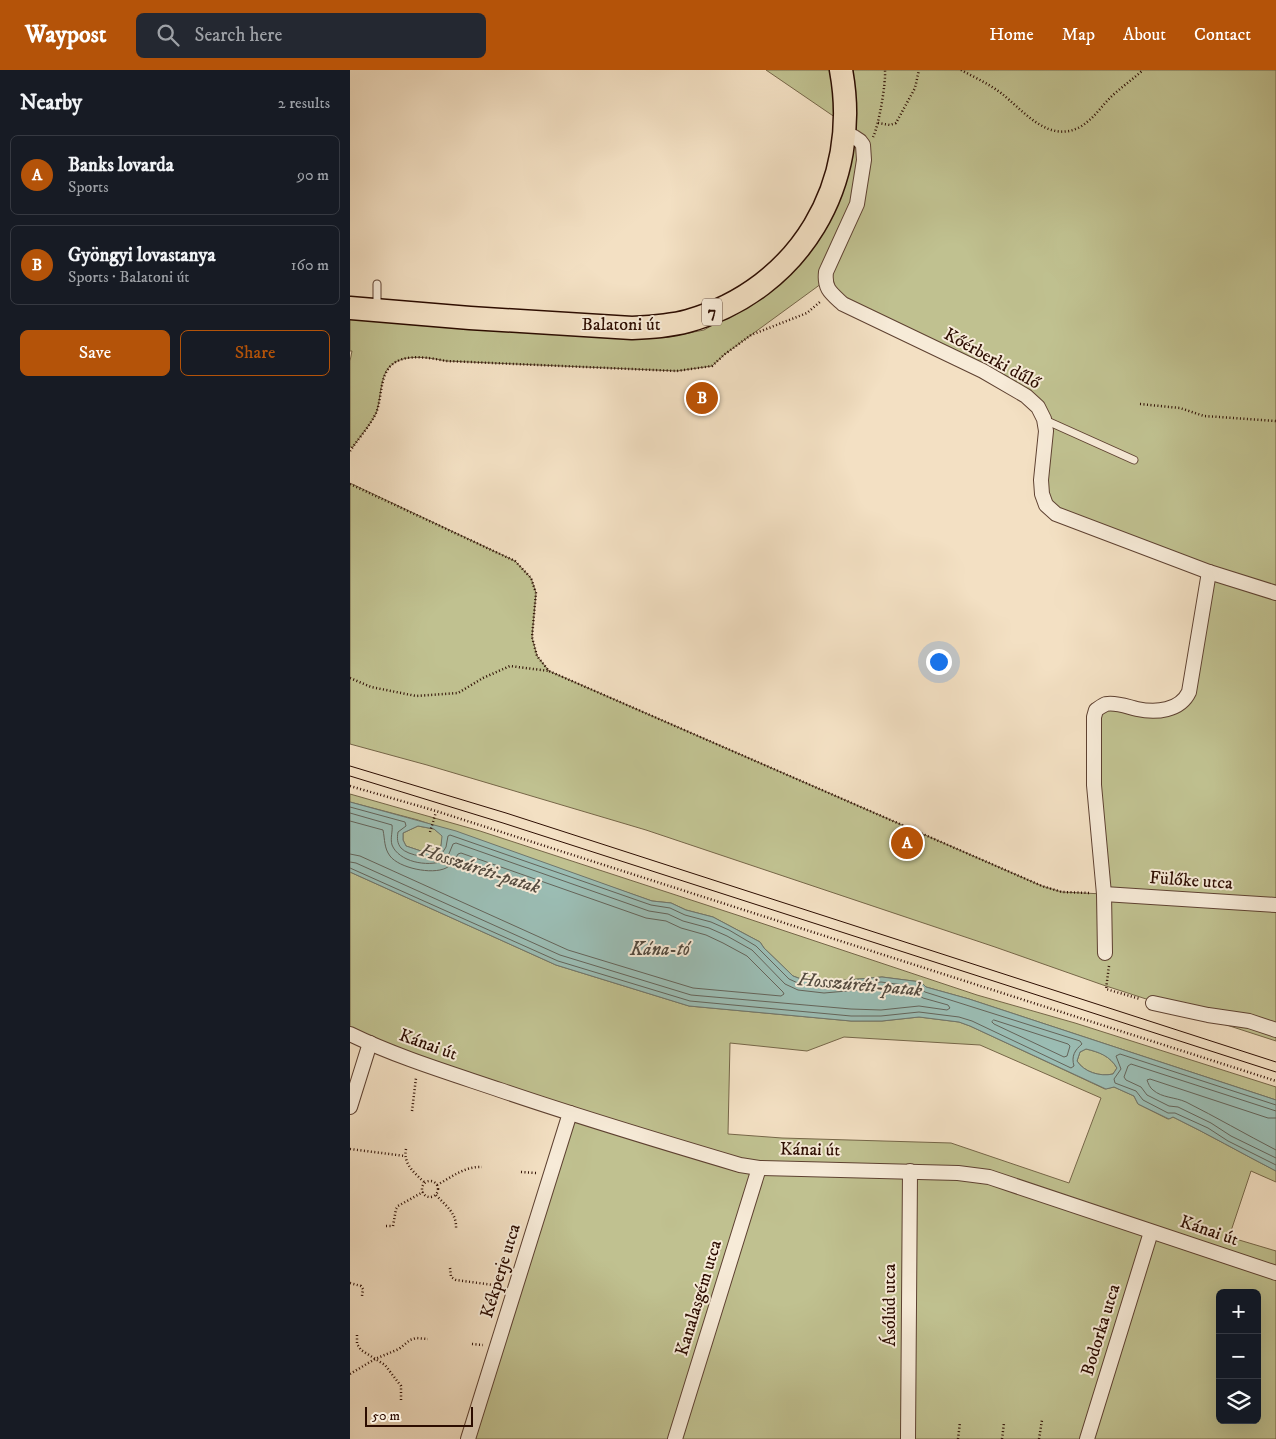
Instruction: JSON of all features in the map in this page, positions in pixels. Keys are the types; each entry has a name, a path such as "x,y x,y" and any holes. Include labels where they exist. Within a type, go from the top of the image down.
{"main road":[{"name":"Balatoni út","path":"350,308 632,328 658,327 681,322 713,311 755,289 786,264 811,232 837,176 844,134 845,106 841,70"}],"street":[{"path":"830,293 825,281 826,272 857,204 864,160 863,145 860,141 844,134"},
{"name":"Kőérberki dűlő","path":"830,293 843,304 983,371 1026,396 1038,407 1044,419"},
{"path":"1044,419 1046,431 1041,480 1042,494 1046,505 1056,514 1209,572 1276,593"},
{"path":"1105,952 1104,894 1094,785 1094,717 1096,710 1105,704 1155,711 1170,709 1185,700 1189,692 1209,572"},
{"name":"Fülőke utca","path":"1104,894 1276,905"},
{"path":"1153,1003 1208,1015 1249,1021 1276,1030"},
{"name":"Kánai út","path":"350,1034 476,1082 740,1165 759,1168 910,1170 989,1177 1276,1273"},
{"path":"350,1107 370,1043"},
{"name":"Kékperje utca","path":"468,1439 570,1113"},
{"name":"Kanalasgém utca","path":"675,1439 759,1168"},
{"name":"Ásólúd utca","path":"908,1439 910,1170"},
{"name":"Bodorka utca","path":"1087,1439 1152,1232"}],"lane":[{"path":"377,284 377,310"},
{"path":"1044,419 1134,460"}],"path":[{"path":"870,145 878,123 882,92 886,80 885,70"},
{"path":"878,123 890,125 896,122 915,88 919,70"},
{"path":"961,70 1001,92 1036,123 1055,132 1070,131 1081,126 1143,70"},
{"path":"350,451 376,412 384,376 389,367 400,360 423,357 446,361 677,371 712,366 751,335 807,313 830,293"},
{"path":"1140,404 1180,408 1204,416 1276,421"},
{"path":"350,484 515,561 531,578 536,593 532,637 537,656 548,671"},
{"path":"350,678 371,687 416,696 458,693 483,678 510,666 548,671 1042,886 1062,892 1104,894"},
{"path":"350,786 436,811 760,917 1276,1081"},
{"path":"430,832 436,811"},
{"path":"1105,952 1110,957 1106,989 1153,1003"},
{"path":"412,1111 416,1078"},
{"path":"350,1150 405,1156"},
{"path":"406,1150 405,1156 408,1166 425,1183"},
{"path":"437,1185 466,1168 472,1166 482,1167"},
{"path":"522,1172 540,1174"},
{"path":"429,1181 437,1185 436,1195 426,1196 422,1188 425,1183 429,1181"},
{"path":"386,1226 393,1226 398,1206 423,1192"},
{"path":"436,1195 453,1213 456,1220 456,1228"},
{"path":"450,1268 451,1277 456,1280 505,1287"},
{"path":"350,1283 361,1286 363,1289 362,1296"},
{"path":"357,1335 356,1344 361,1350 386,1365 402,1386 401,1400"},
{"path":"350,1374 399,1349 410,1340 416,1338 428,1339"},
{"path":"472,1344 490,1346"},
{"path":"1039,1439 1042,1420"},
{"path":"958,1439 960,1422"},
{"path":"1002,1439 1004,1423"}],"green space":[{"path":"766,70 1276,70 1276,1041 1103,985 646,830 350,744 350,484 352,484 515,561 531,578 536,593 532,637 537,656 549,671 1042,886 1062,892 1104,894 1096,710 1140,709 1185,700 1209,572 1046,505 1038,407 843,304 825,281 725,354 712,366 677,371 446,361 420,357 402,359 388,368 384,376 375,416 353,447 350,447 350,361 352,351 350,351 350,316 668,337 704,330 751,305 779,285 805,258 828,221 853,147 862,145 845,124"},
{"path":"350,794 480,831 977,995 1075,1023 1276,1087 1276,1100 969,999 926,987 921,982 882,977 824,982 801,979 793,976 760,942 713,917 686,910 671,903 652,901 418,820 350,802"},
{"path":"418,826 434,829 443,836 438,852 424,852 406,846 403,840 403,833"},
{"path":"350,872 556,965 689,1006 851,1021 882,1021 919,1017 959,1022 1105,1089 1114,1087 1134,1096 1138,1104 1168,1119 1173,1117 1276,1171 1276,1182 1251,1171 1229,1237 1276,1251 1276,1439 468,1439 570,1114 350,1034","holes":["844,1037 980,1045 1101,1098 1069,1183 951,1143 782,1138 728,1134 730,1043 807,1051"]},
{"path":"1086,1049 1100,1053 1111,1060 1117,1068 1113,1074 1093,1073 1080,1065 1077,1061 1080,1052"}],"water":[{"name":"Kána-tó","path":"350,802 456,831 652,901 671,903 686,910 713,917 760,942 793,976 801,979 824,982 882,977 921,982 926,987 969,999 1276,1100 1276,1171 1173,1117 1169,1119 1138,1104 1134,1096 1114,1087 1106,1089 959,1022 919,1017 882,1021 851,1021 689,1006 556,965 350,872","holes":["418,826 434,829 442,836 441,846 438,851 424,852 406,846 403,840 403,833","1086,1049 1100,1053 1111,1060 1117,1068 1113,1074 1093,1073 1080,1065 1077,1061 1080,1052"]}],"tram line":[{"path":"350,766 506,813 1276,1062"},
{"path":"350,776 503,823 1276,1072"}],"place":[{"name":"Gyöngyi lovastanya","path":"702,398"},
{"name":"Banks lovarda","path":"907,843"}],"water label":[{"name":"Hosszúréti-patak","path":"480,869"},
{"name":"Hosszúréti-patak","path":"860,985"}]}
